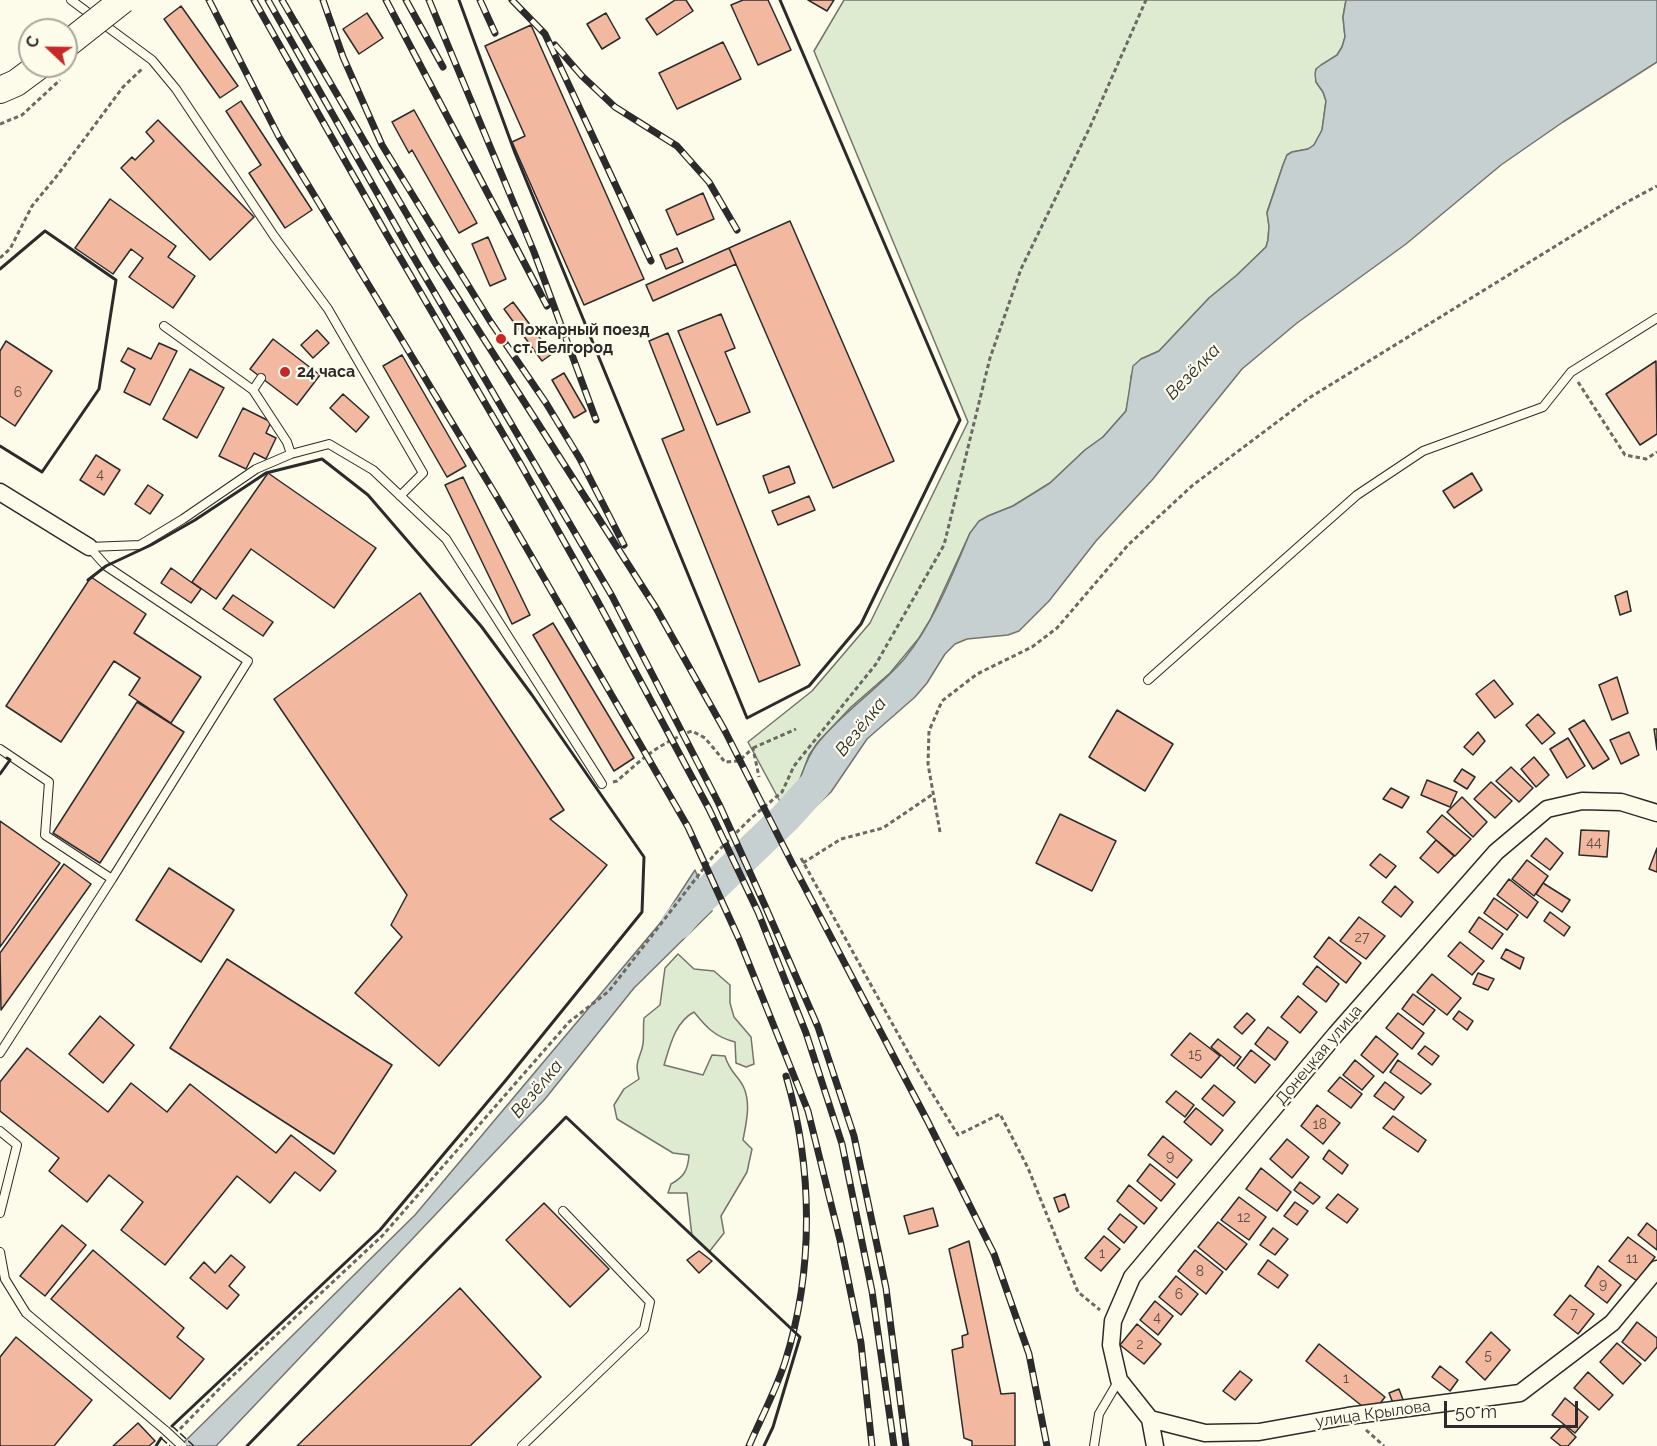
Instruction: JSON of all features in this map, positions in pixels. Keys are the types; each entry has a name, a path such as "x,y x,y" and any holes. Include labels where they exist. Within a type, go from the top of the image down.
{"main road":[{"path":"78,36 123,0"},
{"path":"0,90 33,78"}],"street":[{"path":"0,492 89,547"},
{"name":"Донецкая улица","path":"1150,1419 1119,1380 1111,1344 1113,1321 1132,1277 1336,1034 1496,852 1547,809 1582,801 1621,802 1657,813"},
{"name":"улица Крылова","path":"1150,1419 1205,1432 1258,1432 1348,1416 1520,1393 1612,1323 1657,1269"},
{"path":"1150,1419 1155,1446"}],"lane":[{"path":"71,0 152,60 176,89 274,236 328,309 423,473 400,496"},
{"path":"1148,680 1358,495 1423,451 1543,407 1571,372 1657,318"},
{"path":"164,326 253,390 287,442 291,454"},
{"path":"253,390 261,378"},
{"path":"89,547 140,545 183,519 256,469 291,454 329,444 373,470 446,539 602,784"},
{"path":"0,1053 248,661 106,566 89,547"},
{"path":"0,749 49,782 45,835 112,879"},
{"path":"0,1131 17,1145 0,1213"},
{"path":"522,1446 644,1329 650,1302 562,1210"},
{"path":"0,1252 5,1279 26,1312 182,1446"},
{"path":"1094,1446 1099,1414 1119,1380"}],"path":[{"path":"178,1430 232,1376 383,1235 569,1022 609,991 714,855 782,792 794,766 876,664 944,545 990,358 1021,269 1090,127 1146,0"},
{"path":"0,258 10,249 32,206 109,105 123,87 152,60"},
{"path":"0,124 22,116 47,78"},
{"path":"940,832 928,764 929,731 942,701 976,674 1032,647 1057,628 1128,545 1193,484 1309,398 1627,202 1657,186"},
{"path":"1571,372 1625,455 1646,459 1657,452"},
{"path":"602,784 617,781 646,754 692,730 705,738 725,762 739,761 753,748 796,729"},
{"path":"753,748 759,777"},
{"path":"803,863 840,839 883,828 933,795"},
{"path":"801,858 919,1072 958,1134 1000,1114 1028,1168 1078,1292 1113,1321"}],"green space":[{"path":"844,0 1346,0 1343,17 1345,37 1337,55 1316,69 1316,82 1326,101 1322,130 1314,145 1287,155 1267,212 1269,226 1266,247 1209,298 1159,351 1141,359 1131,376 1126,411 1103,437 1085,450 1050,483 1013,506 988,516 970,533 930,620 919,638 890,673 851,707 818,742 809,755 794,796 783,807 748,742 812,691 870,623 968,422 814,51"},
{"path":"678,954 694,969 714,971 730,985 730,1003 734,1017 751,1037 754,1064 746,1067 736,1063 735,1042 712,1031 694,1012 678,1028 664,1065 703,1075 712,1055 725,1056 746,1094 747,1114 743,1140 752,1149 747,1172 721,1216 724,1233 709,1252 692,1236 687,1193 668,1193 671,1184 679,1179 688,1165 689,1155 673,1153 617,1119 614,1105 624,1089 639,1079 637,1064 643,1044 644,1018 660,1005 665,968"}],"water":[{"path":"1346,0 1657,0 1657,62 1501,165 1406,244 1297,323 1242,369 1153,479 1096,541 1049,601 1019,631 1008,635 967,639 955,644 945,654 927,683 915,697 867,739 831,792 795,826 786,817 783,807 790,799 811,752 838,721 905,658 925,629 942,598 970,533 979,521 1013,506 1050,483 1085,450 1103,437 1126,411 1133,366 1141,359 1159,351 1209,298 1266,247 1269,226 1267,213 1287,155 1314,145 1322,130 1326,101 1316,82 1315,74 1316,69 1337,55 1342,47 1345,37 1343,17"},
{"path":"695,870 712,911 634,988 545,1099 216,1446 180,1446 415,1215 661,922"}],"building":[{"path":"675,0 686,0 693,11 657,35 646,19"},
{"path":"743,0 768,0 791,50 758,65 731,5"},
{"path":"808,0 834,0 827,11"},
{"path":"181,6 238,86 220,98 164,19"},
{"path":"367,13 383,38 359,54 343,29"},
{"path":"606,13 620,38 602,49 587,24"},
{"path":"531,25 644,279 584,305 512,142 525,136 485,46"},
{"path":"723,42 741,79 677,109 659,73"},
{"path":"241,101 312,210 285,228 249,173 261,165 226,111"},
{"path":"414,110 477,223 459,233 412,150 409,153 392,122"},
{"path":"158,120 254,217 210,260 121,168 132,157 135,160 154,141 146,132"},
{"path":"703,193 714,219 677,235 666,210"},
{"path":"110,199 176,246 168,257 195,276 173,308 129,277 143,258 131,249 113,274 75,248"},
{"path":"790,221 894,461 833,488 729,248"},
{"path":"488,237 506,279 490,286 472,244"},
{"path":"677,248 683,262 666,269 660,255"},
{"path":"729,248 736,264 653,301 646,285"},
{"path":"513,302 552,354 542,361 504,309"},
{"path":"721,314 735,348 725,352 750,412 717,425 678,331"},
{"path":"317,330 329,343 313,358 301,345"},
{"path":"668,333 800,665 759,682 662,439 684,430 649,341"},
{"name":"24 часа","path":"273,339 320,375 297,405 250,369"},
{"path":"6,341 52,371 15,426 0,416 0,351"},
{"path":"159,343 177,351 150,405 124,392 135,369 121,361 128,348 151,359"},
{"path":"402,355 466,466 447,477 383,366"},
{"path":"1656,361 1657,434 1640,445 1606,394"},
{"path":"190,369 224,388 197,438 163,419"},
{"path":"564,373 586,411 574,418 552,380"},
{"path":"343,394 369,417 356,432 330,408"},
{"path":"243,408 271,422 266,433 276,438 266,459 254,453 246,469 219,456"},
{"path":"96,455 120,470 104,495 80,480"},
{"path":"789,466 795,483 769,493 763,476"},
{"path":"268,473 376,548 334,608 251,549 216,599 192,582"},
{"path":"1472,473 1482,490 1454,508 1443,491"},
{"path":"463,477 530,615 512,624 445,485"},
{"path":"148,485 163,495 150,514 135,504"},
{"path":"809,496 815,510 778,525 772,511"},
{"path":"171,568 201,589 191,603 161,583"},
{"path":"91,577 146,614 134,633 201,677 171,723 129,695 140,678 114,661 61,742 6,706"},
{"path":"1627,591 1631,611 1620,615 1615,596"},
{"path":"420,593 564,810 550,819 607,865 439,1066 355,993 402,937 391,925 407,895 274,699"},
{"path":"233,595 273,622 263,636 223,609"},
{"path":"553,623 634,758 614,771 533,635"},
{"path":"1617,677 1628,713 1612,720 1599,685"},
{"path":"1494,680 1513,704 1495,718 1476,694"},
{"path":"137,702 184,732 100,863 53,833"},
{"path":"1117,710 1173,744 1145,791 1089,757"},
{"path":"1538,714 1555,733 1542,744 1526,725"},
{"path":"1584,720 1609,759 1593,769 1569,729"},
{"path":"1654,729 1657,729 1657,750"},
{"path":"1478,732 1485,741 1473,755 1464,747"},
{"path":"1629,732 1639,755 1621,764 1610,740"},
{"path":"1568,738 1585,766 1567,778 1550,749"},
{"path":"1534,757 1549,775 1536,787 1521,769"},
{"path":"1511,767 1533,788 1519,802 1496,781"},
{"path":"1462,769 1475,777 1467,789 1454,781"},
{"path":"1427,780 1457,792 1450,807 1421,795"},
{"path":"1491,782 1512,801 1495,818 1474,799"},
{"path":"1391,788 1409,797 1402,808 1383,799"},
{"path":"1462,797 1487,822 1473,837 1447,812"},
{"path":"1060,814 1116,841 1092,891 1036,863"},
{"path":"1442,815 1471,839 1455,856 1427,832"},
{"path":"0,821 60,863 0,947"},
{"path":"1581,830 1609,831 1607,857 1579,855"},
{"path":"1546,838 1563,853 1550,870 1531,856"},
{"path":"1436,840 1454,856 1438,873 1420,858"},
{"path":"1657,848 1657,872 1649,869"},
{"path":"1380,854 1396,866 1386,878 1370,865"},
{"path":"1527,860 1548,876 1534,896 1512,879"},
{"path":"64,864 91,884 1,1010 0,953"},
{"path":"169,868 234,910 201,962 136,920"},
{"path":"1509,879 1538,902 1527,918 1497,895"},
{"path":"1543,883 1570,900 1562,912 1536,894"},
{"path":"1395,886 1413,902 1401,917 1382,902"},
{"path":"1494,898 1518,915 1507,930 1484,913"},
{"path":"1550,912 1570,927 1564,936 1544,921"},
{"path":"1359,917 1385,936 1366,959 1340,941"},
{"path":"1479,917 1503,934 1492,949 1469,932"},
{"path":"1329,937 1361,963 1346,983 1314,957"},
{"path":"1460,942 1484,961 1472,975 1448,956"},
{"path":"1506,949 1524,958 1520,969 1501,958"},
{"path":"227,959 392,1065 334,1154 170,1048"},
{"path":"1317,966 1339,984 1326,1002 1303,984"},
{"path":"1478,973 1494,979 1488,990 1473,984"},
{"path":"1432,974 1461,998 1447,1015 1417,992"},
{"path":"1413,994 1435,1010 1423,1025 1402,1009"},
{"path":"1298,996 1317,1012 1300,1033 1281,1017"},
{"path":"1459,1011 1473,1021 1467,1030 1453,1019"},
{"path":"1247,1013 1255,1020 1242,1034 1234,1027"},
{"path":"1398,1013 1424,1033 1412,1049 1386,1028"},
{"path":"100,1016 134,1045 103,1083 69,1054"},
{"path":"1268,1027 1288,1042 1275,1060 1255,1044"},
{"path":"1190,1033 1220,1056 1201,1078 1171,1055"},
{"path":"1376,1036 1398,1054 1383,1073 1361,1055"},
{"path":"1218,1039 1241,1057 1234,1066 1211,1047"},
{"path":"1425,1046 1439,1056 1432,1065 1418,1054"},
{"path":"27,1048 108,1112 131,1083 167,1112 190,1084 276,1153 291,1135 336,1171 320,1191 295,1172 270,1203 237,1176 165,1265 121,1230 143,1202 109,1175 87,1202 49,1171 59,1158 0,1111 0,1082"},
{"path":"1251,1050 1270,1065 1255,1083 1237,1068"},
{"path":"1355,1060 1374,1076 1362,1090 1343,1075"},
{"path":"1398,1060 1431,1084 1421,1094 1390,1072"},
{"path":"1340,1077 1362,1094 1351,1108 1328,1091"},
{"path":"1385,1082 1404,1097 1394,1110 1374,1096"},
{"path":"1214,1085 1235,1102 1223,1116 1202,1099"},
{"path":"1176,1091 1194,1105 1185,1117 1166,1102"},
{"path":"1317,1105 1340,1123 1323,1144 1301,1126"},
{"path":"1196,1108 1223,1130 1211,1145 1184,1122"},
{"path":"1393,1116 1426,1140 1418,1152 1383,1128"},
{"path":"1163,1136 1192,1160 1177,1178 1148,1155"},
{"path":"1287,1139 1309,1157 1292,1178 1270,1159"},
{"path":"1329,1150 1348,1165 1342,1174 1323,1159"},
{"path":"1150,1164 1175,1184 1161,1201 1137,1181"},
{"path":"1261,1168 1291,1192 1277,1211 1246,1189"},
{"path":"1300,1182 1320,1197 1313,1204 1294,1190"},
{"path":"1129,1185 1157,1208 1144,1224 1117,1201"},
{"path":"1065,1194 1069,1207 1059,1212 1054,1198"},
{"path":"1338,1194 1358,1209 1347,1223 1326,1208"},
{"path":"1239,1197 1266,1217 1249,1240 1221,1220"},
{"path":"1295,1202 1308,1211 1297,1225 1284,1216"},
{"path":"544,1203 609,1269 570,1307 506,1240"},
{"path":"933,1208 938,1226 909,1234 904,1216"},
{"path":"1120,1214 1137,1227 1124,1243 1108,1229"},
{"path":"1218,1222 1247,1244 1226,1270 1198,1247"},
{"path":"1647,1223 1657,1231 1657,1250 1638,1235"},
{"path":"62,1225 86,1245 45,1296 20,1276"},
{"path":"1273,1228 1288,1239 1275,1255 1260,1245"},
{"path":"1104,1236 1120,1249 1101,1271 1085,1258"},
{"path":"1628,1237 1655,1257 1637,1281 1609,1261"},
{"path":"969,1241 1001,1394 1015,1393 1015,1446 972,1446 972,1441 964,1438 952,1350 963,1347 962,1336 968,1334 949,1249"},
{"path":"93,1250 184,1328 177,1337 204,1359 170,1399 51,1299"},
{"path":"1195,1250 1223,1272 1206,1294 1178,1271"},
{"path":"699,1251 712,1261 699,1273 687,1260"},
{"path":"231,1255 245,1267 229,1286 239,1295 227,1309 190,1278 204,1262 215,1273"},
{"path":"1268,1260 1288,1275 1278,1288 1258,1274"},
{"path":"1598,1266 1621,1285 1607,1303 1585,1286"},
{"path":"1176,1276 1198,1294 1181,1315 1159,1297"},
{"path":"460,1288 541,1377 470,1446 297,1446"},
{"path":"1570,1295 1594,1314 1578,1334 1554,1315"},
{"path":"1155,1301 1173,1316 1158,1335 1140,1320"},
{"path":"1637,1322 1657,1338 1657,1347 1645,1361 1622,1342"},
{"path":"1137,1324 1161,1344 1144,1364 1120,1345"},
{"path":"1491,1332 1510,1350 1485,1380 1466,1362"},
{"path":"16,1337 92,1400 54,1446 0,1446 0,1357"},
{"path":"1617,1343 1641,1364 1623,1384 1600,1362"},
{"path":"1319,1344 1385,1397 1372,1414 1306,1361"},
{"path":"1440,1366 1458,1380 1450,1391 1432,1377"},
{"path":"1240,1371 1252,1380 1235,1400 1223,1391"},
{"path":"1588,1372 1613,1395 1599,1410 1574,1388"},
{"path":"1399,1389 1405,1405 1395,1408 1389,1393"},
{"path":"1565,1398 1588,1417 1575,1433 1552,1415"},
{"path":"138,1423 155,1441 149,1446 113,1446"},
{"path":"1563,1425 1576,1437 1568,1446 1561,1446 1551,1438"}],"waterway":[{"name":"Везёлка","path":"677,924 786,817 815,785"}],"railway":[{"path":"209,0 279,137 497,497 688,827 739,939 808,1111 840,1240 861,1343 872,1446"},
{"path":"254,0 598,602 709,809 758,912 806,1033 842,1144 872,1291 894,1446"},
{"path":"268,0 406,244 612,596 719,804 766,908 818,1027 854,1136 886,1288 906,1446"},
{"path":"282,0 434,261 656,608 725,731 994,1254 1029,1354 1047,1446"},
{"path":"323,0 343,57 382,145 490,321 546,403 580,459 624,545"},
{"path":"386,0 547,306"},
{"path":"406,0 443,67"},
{"path":"429,0 534,252 596,420"},
{"path":"480,0 495,33"},
{"path":"512,0 545,34 651,261"},
{"path":"555,45 582,76 615,107 677,146 709,182 737,230"},
{"path":"749,1446 785,1362 801,1292 805,1256 807,1219 805,1182 795,1111 786,1076"}],"fence":[{"path":"172,1426 194,1446"},
{"path":"161,1438 170,1446"}],"wall":[{"path":"459,0 515,153 747,718 809,686 861,624 960,420 780,0"},
{"path":"0,269 45,231 116,280 99,389 42,472 0,446"},
{"path":"88,580 106,566 151,545 195,520 266,473 322,459 368,495 481,626 532,695 644,857 642,912 506,1080 380,1230 172,1426"},
{"path":"0,774 10,760 7,758"},
{"path":"247,1446 566,1117 800,1337 773,1427 764,1446"},
{"path":"156,1446 161,1438"}],"place":[{"name":"Пожарный поезд ст. Белгород","path":"501,339"},
{"name":"24 часа","path":"285,372"}]}
